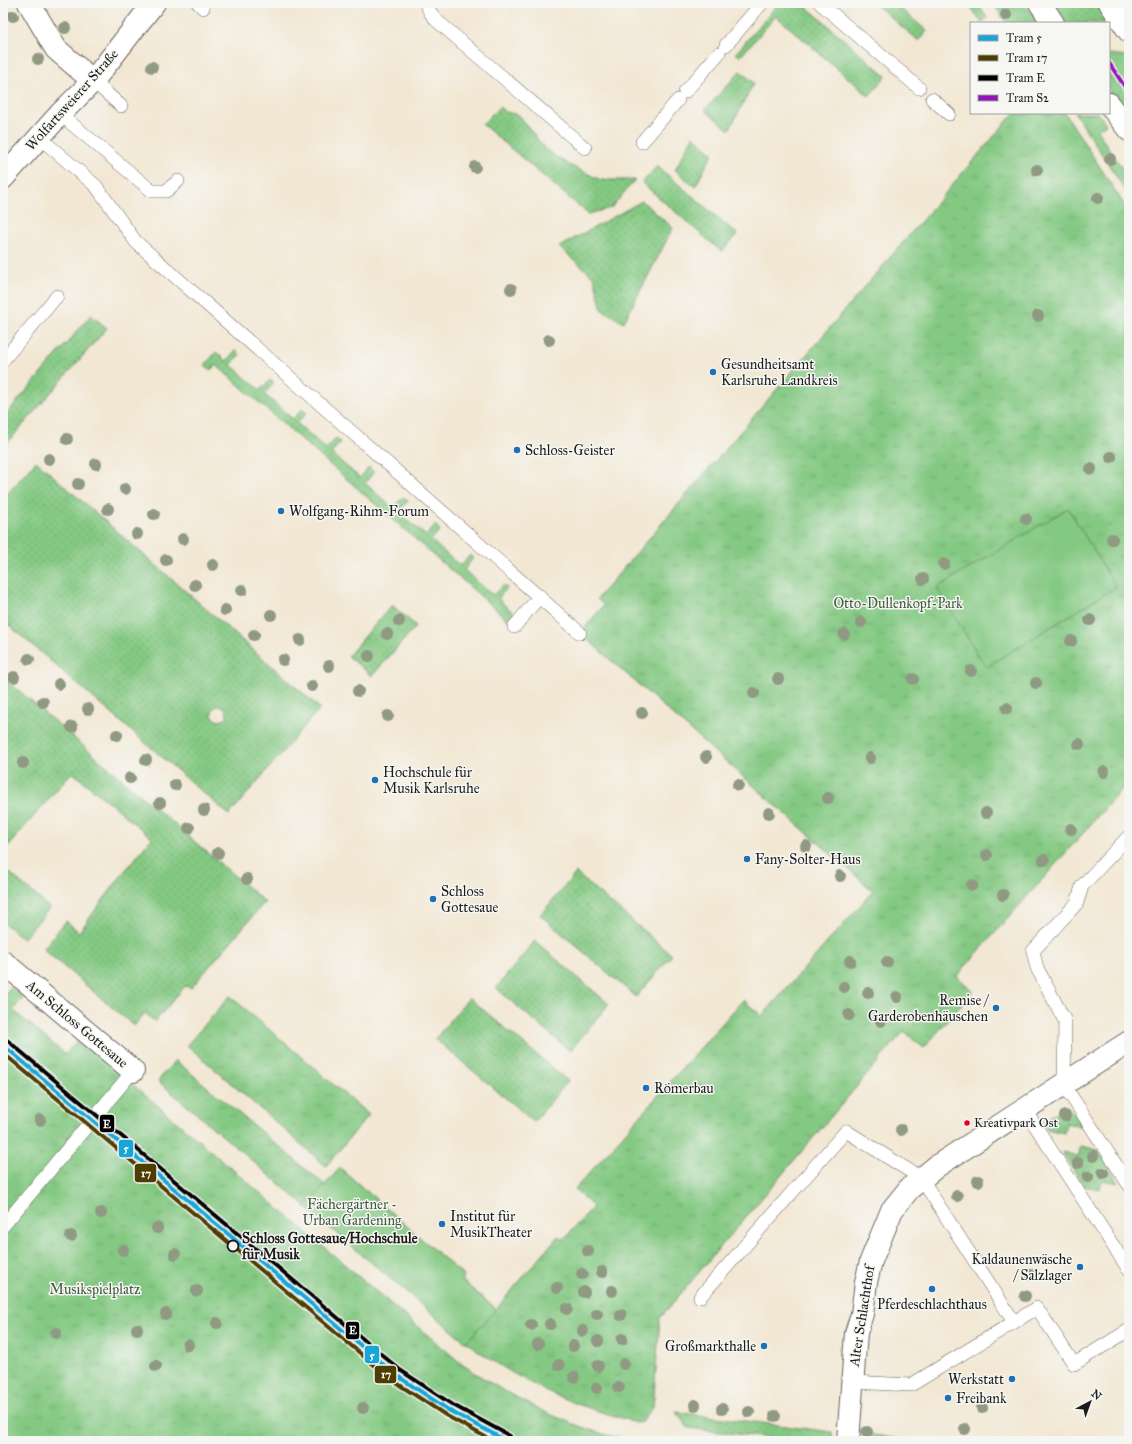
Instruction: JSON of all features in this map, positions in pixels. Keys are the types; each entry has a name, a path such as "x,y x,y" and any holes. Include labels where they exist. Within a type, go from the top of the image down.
{"street":[{"path":"29,3 56,49 92,82"},
{"name":"Wolfartsweierer Straße","path":"3,178 60,114 92,82 154,3"},
{"path":"1040,3 1052,22"},
{"path":"1110,3 1129,31"},
{"path":"1110,105 1129,130"},
{"name":"Am Schloss Gottesaue","path":"3,962 133,1071"},
{"name":"Alter Schlachthof","path":"848,1441 856,1333 862,1314 866,1282 871,1261 892,1210 902,1196 921,1178 937,1166 1129,1042"}],"lane":[{"path":"426,3 436,20 585,148"},
{"path":"642,142 762,3"},
{"path":"820,3 919,88"},
{"path":"92,82 121,106"},
{"path":"932,99 950,114"},
{"path":"60,114 152,191 166,191 178,181"},
{"path":"40,137 96,186 136,242 540,596 580,633"},
{"path":"3,360 57,296"},
{"path":"514,626 540,596"},
{"path":"1129,836 1082,886 1077,903 1032,951 1037,968 1065,1021 1064,1085 1129,1185"},
{"path":"3,1226 133,1071"},
{"path":"1025,1110 1129,1270"},
{"path":"700,1298 846,1131 921,1178 1014,1322"},
{"name":"Alter Schlachthof","path":"852,1382 911,1385 1037,1308 1074,1364 1129,1330"}],"green space":[{"path":"779,3 802,3 886,76 869,96 776,16 740,57 736,53"},
{"path":"874,3 894,3 927,31 919,41"},
{"path":"968,3 978,3 987,18 981,22"},
{"path":"993,3 1008,3 1025,7 1039,22 1005,22"},
{"path":"1049,3 1102,3 1113,19 1108,22 1061,22"},
{"path":"1129,53 1129,118 1110,95 1110,54 1126,56"},
{"path":"740,71 754,83 729,130 705,110"},
{"path":"499,107 506,112 519,115 538,140 551,153 569,165 601,180 635,180 611,208 588,214 482,124"},
{"name":"Otto-Dullenkopf-Park","path":"1013,114 1066,114 1129,212 1129,781 957,976 973,991 924,1048 904,1031 660,1318 653,1408 640,1423 591,1409 548,1392 508,1370 466,1342 158,1081 175,1060 326,1186 340,1168 464,1276 461,1280 496,1309 558,1236 563,1240 593,1207 575,1189 743,1000 762,1016 873,891 580,633 604,605 597,599"},
{"path":"1076,114 1099,114 1106,124 1097,130 1129,179 1129,196"},
{"path":"693,136 713,153 695,187 675,170"},
{"path":"657,166 737,234 722,252 642,183"},
{"path":"642,201 673,228 624,322 602,310 594,277 559,247"},
{"path":"91,315 107,328 3,448 3,418"},
{"path":"236,350 240,354 231,365 260,390 270,380 274,383 264,394 293,419 302,409 307,413 297,423 326,449 336,438 341,442 331,453 360,478 369,467 374,472 365,483 393,508 403,497 408,501 398,512 426,536 435,525 440,530 431,540 460,566 470,555 473,558 464,570 493,595 503,585 507,588 498,599 515,614 509,621 216,365 211,370 205,365 216,352 226,361"},
{"path":"36,461 320,708 229,815 3,620 3,499","holes":["216,706 222,706 226,710 227,716 223,720 218,721 212,716 212,711"]},
{"path":"1068,508 1116,587 986,667 937,588"},
{"path":"392,605 416,626 372,676 348,656"},
{"path":"3,677 265,902 191,988 185,986 155,1022 145,1013 134,1026 43,949 66,921 79,932 124,872 152,838 72,772 3,852"},
{"path":"3,867 50,908 23,939 3,922"},
{"path":"576,873 672,955 636,997 540,915"},
{"path":"535,941 609,1004 570,1051 496,988"},
{"name":"Musikspielplatz","path":"11,987 24,997 13,1010 65,1054 79,1039 463,1365 503,1390 544,1412 588,1429 633,1441 3,1441 3,996"},
{"path":"230,996 369,1115 326,1166 187,1045"},
{"path":"469,998 568,1081 534,1122 435,1039"},
{"path":"1066,1106 1073,1112 1083,1127 1066,1123 1064,1133 1047,1129 1044,1121"},
{"path":"1081,1146 1098,1150 1119,1183 1102,1180 1100,1189 1084,1186 1062,1152 1078,1156"},
{"name":"Fächergärtner - Urban Gardening","path":"340,1168 464,1276 461,1280 496,1309 466,1342 305,1207"},
{"path":"676,1412 832,1432 833,1441 794,1441 688,1428"},
{"path":"866,1434 916,1441 868,1441"}],"tram line":[{"name":"S2","path":"1110,64 1129,93"},
{"name":"E","path":"7,1040 400,1370 453,1405 510,1436"},
{"name":"5","path":"3,1045 396,1375 450,1411 507,1441"},
{"name":"17","path":"3,1053 392,1380 447,1416 493,1441"}],"place":[{"name":"Gesundheitsamt Karlsruhe Landkreis","path":"713,372"},
{"name":"Schloss-Geister","path":"517,450"},
{"name":"Wolfgang-Rihm-Forum","path":"281,511"},
{"name":"Hochschule für Musik Karlsruhe","path":"375,780"},
{"name":"Fany-Solter-Haus","path":"747,859"},
{"name":"Schloss Gottesaue","path":"433,899"},
{"name":"Remise / Garderobenhäuschen","path":"996,1008"},
{"name":"Römerbau","path":"646,1088"},
{"name":"Kreativpark Ost","path":"967,1123"},
{"name":"Institut für MusikTheater","path":"442,1224"},
{"name":"Schloss Gottesaue/Hochschule für Musik","path":"233,1246"},
{"name":"Kaldaunenwäsche / Salzlager","path":"1080,1267"},
{"name":"Pferdeschlachthaus","path":"932,1289"},
{"name":"Großmarkthalle","path":"764,1346"},
{"name":"Werkstatt","path":"1012,1379"},
{"name":"Freibank","path":"948,1398"}]}
